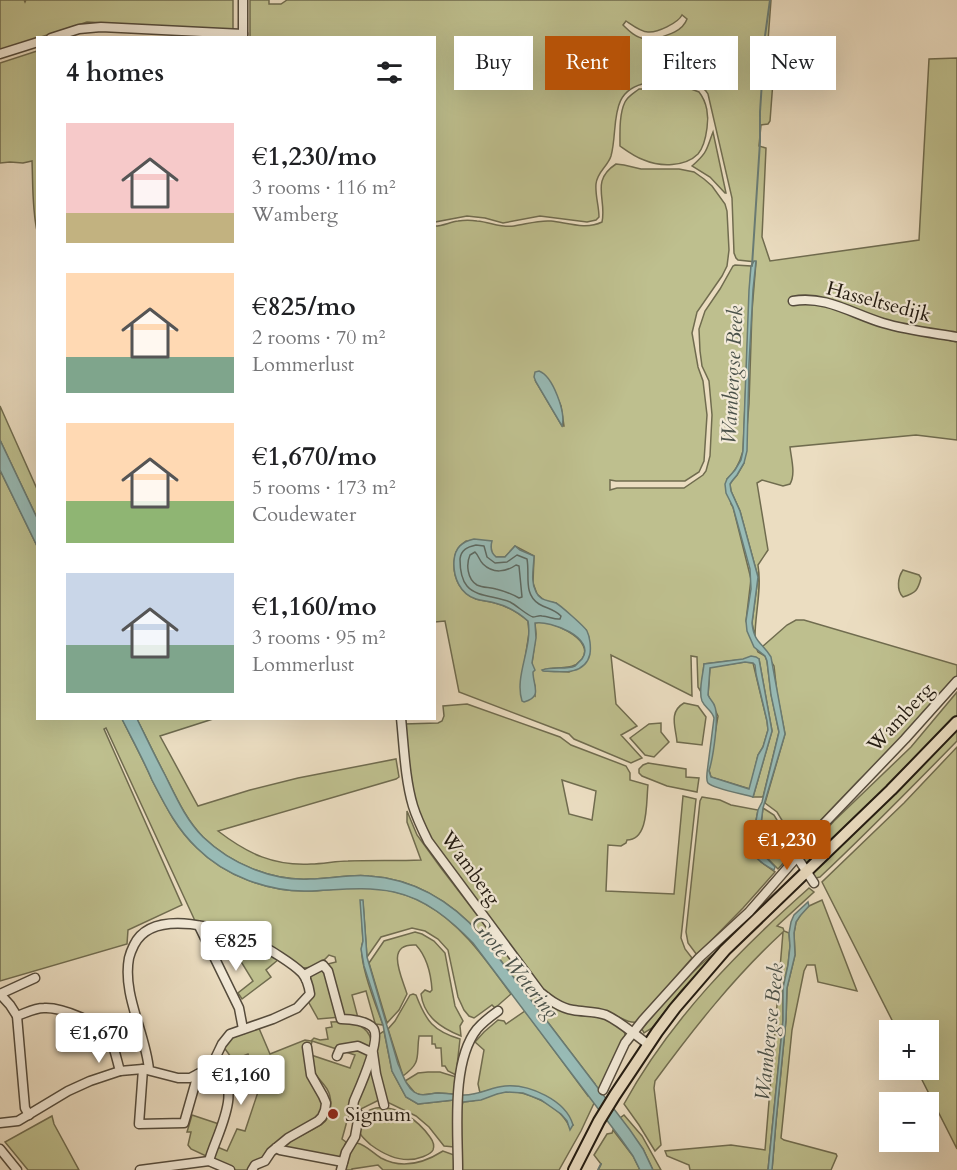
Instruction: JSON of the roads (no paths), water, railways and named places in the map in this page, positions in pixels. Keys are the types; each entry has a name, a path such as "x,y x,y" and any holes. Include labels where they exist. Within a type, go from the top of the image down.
{"main road":[{"path":"574,1170 612,1100 675,1008 725,950 891,790 957,722"}],"street":[{"path":"57,36 79,29 101,27 243,36 243,0"},
{"path":"0,54 36,43"},
{"name":"Hasseltsedijk","path":"793,301 805,299 825,302 885,324 957,337"},
{"name":"Wamberg","path":"633,1033 699,958 749,912 816,832 905,740 957,681"},
{"name":"Wamberg","path":"401,720 408,780 418,822 428,841 540,992 561,1006 606,1015 649,1045"},
{"path":"797,857 814,883"},
{"path":"0,1123 18,1121 68,1091 120,1071 146,1070 178,1078 190,1078 211,1067 222,1044 230,1034 297,1008 310,994 303,974 256,943 228,932 185,923 163,924 145,932 137,939 129,957 128,980 148,1056 146,1070 139,1124 184,1123 198,1074"},
{"path":"199,926 239,1008 243,1029"},
{"path":"276,1148 342,1166 346,1152 355,1137 359,1115 353,1106 354,1101 373,1053 376,1034 372,1027 341,1019 328,971 323,965 306,974 306,979"},
{"path":"29,1115 25,1108 17,1016 0,994 35,978"},
{"path":"17,1016 36,1009 47,1008 65,1011 99,1027 110,1039 120,1071"},
{"path":"458,1170 457,1107 462,1065 476,1030 498,1011"},
{"path":"603,1090 633,1033"},
{"path":"337,1056 340,1049 358,1046 373,1053"},
{"path":"252,1170 255,1165 265,1165 271,1152 288,1138 322,1117 326,1103 311,1075 307,1047"},
{"path":"373,1053 384,1105"},
{"path":"209,1161 229,1100 228,1085 218,1070 211,1067"},
{"path":"0,1149 17,1170"},
{"path":"140,1170 209,1161 230,1170"}],"water":[{"path":"756,261 749,364 747,451 744,463 730,484 758,577 753,630 771,657 785,734 763,808 759,840 759,850 775,867 774,870 757,858 751,848 758,810 779,732 767,661 765,656 754,647 747,631 746,621 751,589 750,569 725,484 741,460 743,451 749,290 751,266"},
{"path":"539,371 549,380 557,396 562,413 562,426 536,382 535,372"},
{"path":"0,440 36,516 36,544 0,470"},
{"path":"474,539 492,541 491,550 496,557 505,557 515,546 534,556 533,583 538,595 542,599 556,603 587,631 589,636 590,654 583,666 571,671 543,671 575,666 582,659 585,651 583,644 570,632 551,624 535,623 536,638 532,663 535,670 533,672 536,690 530,700 524,702 520,682 528,641 528,621 504,606 470,597 456,579 454,561 456,552 463,544"},
{"path":"751,656 759,659 772,731 753,797 716,787 707,782 714,718 702,701 700,693 704,664","holes":["745,662 753,663 768,730 758,755 749,789 711,777 709,771 715,739 716,713 708,695 710,668"]},
{"path":"122,720 137,720 177,800 197,830 214,847 239,863 267,874 296,879 347,876 386,878 417,888 446,903 482,936 630,1130 653,1170 640,1170 621,1139 473,943 456,926 427,905 394,892 362,889 293,891 263,885 234,874 208,858 197,848 177,824"},
{"path":"360,900 363,900 367,957 398,1064 411,1089 422,1095 436,1093 464,1095 505,1086 525,1088 545,1095 563,1108 573,1125 570,1130 561,1114 541,1100 523,1093 506,1092 481,1100 418,1104 406,1097 392,1071 383,1025 364,966 361,949 363,941"},
{"path":"808,902 809,906 796,922 794,933 795,955 787,988 772,1170 768,1170 783,1020 783,988 790,946 789,933 794,915"}],"waterway":[{"name":"Wambergse Beek","path":"752,266 765,36 770,0"},
{"path":"598,1170 601,1164"}],"place":[{"name":"Signum","path":"333,1114"}],"water label":[{"name":"Grote Wetering","path":"515,967"}]}
